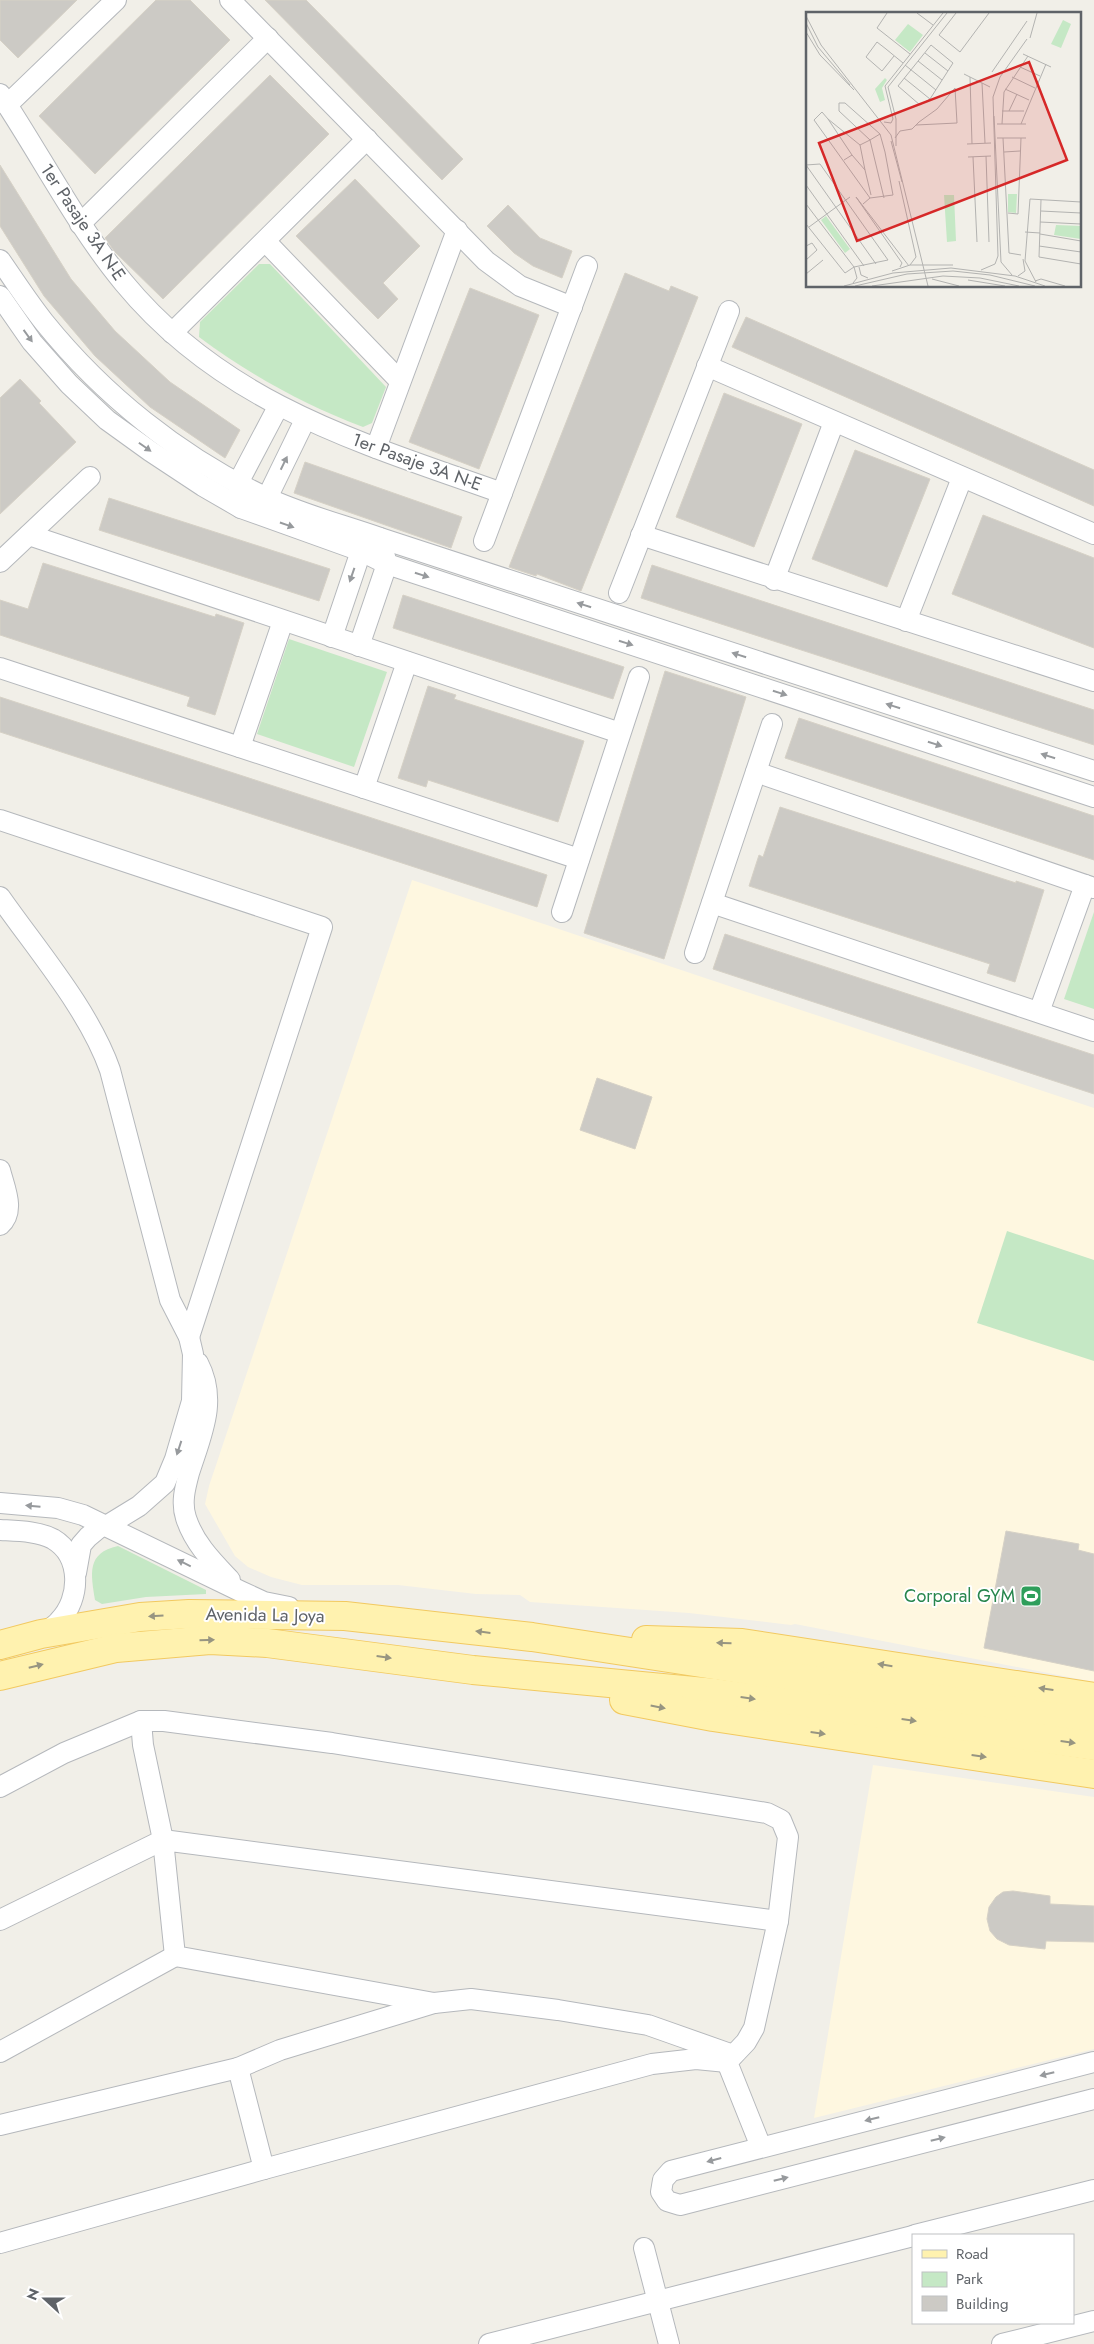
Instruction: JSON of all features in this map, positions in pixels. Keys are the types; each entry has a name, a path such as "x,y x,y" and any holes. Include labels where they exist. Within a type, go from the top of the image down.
{"main road":[{"name":"Avenida La Joya","path":"0,1646 41,1634 140,1617 189,1614 345,1616 532,1637"},
{"path":"532,1637 742,1643 1094,1697"},
{"path":"532,1637 949,1714 1094,1746"},
{"name":"Avenida La Joya","path":"0,1676 72,1657 116,1648 210,1640 267,1642 473,1670"},
{"path":"473,1670 949,1714 1094,1723"},
{"path":"473,1670 713,1718 1094,1774"}],"street":[{"path":"4,99 116,0"},
{"path":"230,0 486,261 520,286 572,307"},
{"path":"80,224 268,38"},
{"name":"1er Pasaje 3A N-E","path":"4,99 80,224 124,284 195,353 237,382 306,420 376,448 502,493"},
{"path":"172,332 266,242 367,139"},
{"path":"376,448 399,380 457,230"},
{"path":"266,242 399,380"},
{"path":"0,260 43,321 118,401 161,434 238,483 267,498 380,538 1094,772"},
{"path":"484,541 587,266"},
{"path":"0,296 32,342 69,384 107,420 203,486 242,508 361,551 387,564 1094,797"},
{"path":"619,592 728,311"},
{"path":"707,366 1094,534"},
{"path":"242,508 238,483 278,406"},
{"path":"242,508 267,498 306,420"},
{"path":"774,580 834,422"},
{"path":"0,562 90,478"},
{"path":"906,621 962,478"},
{"path":"29,535 620,733"},
{"path":"642,535 774,580 1094,681"},
{"path":"332,637 361,551 380,538"},
{"path":"359,646 387,564 380,538"},
{"path":"240,747 283,621"},
{"path":"364,788 407,662"},
{"path":"0,668 579,859"},
{"path":"562,912 639,677"},
{"path":"695,953 772,724"},
{"path":"756,772 1089,887 1039,1012"},
{"path":"0,820 322,927 191,1346 189,1416 169,1474 156,1493 108,1525 93,1532 82,1545 72,1600 59,1622 41,1634"},
{"path":"0,897 88,1021 101,1044 110,1070 170,1300 203,1373 209,1402 205,1423 183,1498 185,1516 193,1536 206,1556 240,1591"},
{"path":"712,903 1094,1031"},
{"path":"0,1170 9,1204 8,1213 0,1225"},
{"path":"0,1503 58,1508 83,1515 108,1525 264,1602 345,1616"},
{"path":"0,1530 41,1534 54,1540 70,1554 76,1573"},
{"path":"0,1788 64,1753 141,1722 164,1721 332,1743 767,1813 781,1820 788,1837 778,1922 754,2028 746,2042 730,2058 696,2058 652,2064 0,2243"},
{"path":"141,1722 143,1745 162,1840 175,1956"},
{"path":"0,1920 162,1840 778,1922"},
{"path":"0,2052 175,1956 434,2003"},
{"path":"0,2125 238,2068 280,2050 434,2003 471,1999 648,2025 730,2058 761,2148"},
{"path":"1094,2062 671,2171 666,2174 661,2185 664,2197 673,2204 680,2205 1094,2098"},
{"path":"238,2068 264,2169"},
{"path":"922,2234 1094,2190"},
{"path":"490,2344 912,2237"},
{"path":"644,2248 669,2344"},
{"path":"1002,2344 1094,2321"}],"shaded area":[{"path":"412,880 1094,1108 1094,1682 795,1624 689,1613 530,1602 520,1595 476,1594 398,1585 302,1585 271,1577 248,1567 235,1556 205,1504 209,1486"},
{"path":"873,1765 1094,1797 1094,2049 814,2118"}],"green space":[{"path":"259,264 270,264 386,387 372,423 363,427 299,399 238,364 199,337 200,322"},
{"path":"289,639 387,672 354,767 257,734"},
{"path":"1094,912 1094,1009 1064,999"},
{"path":"1007,1231 1094,1260 1094,1361 977,1323"},
{"path":"118,1546 206,1590 206,1594 146,1597 102,1604 95,1600 92,1582 93,1566 100,1554"}],"building":[{"path":"0,0 77,0 18,58 0,40"},
{"path":"156,0 190,0 230,40 95,174 39,116"},
{"path":"265,0 306,0 463,159 442,180"},
{"path":"270,75 329,134 163,299 114,251 105,238"},
{"path":"0,165 71,279 115,331 170,382 240,430 225,458 150,407 95,356 44,296 0,226"},
{"path":"355,179 420,246 383,283 398,299 378,319 296,236"},
{"path":"508,205 540,238 572,251 562,278 533,266 514,253 487,226"},
{"path":"625,273 669,291 671,286 698,297 581,591 537,574 536,576 509,567"},
{"path":"470,288 539,315 479,469 409,442"},
{"path":"746,317 1094,470 1094,506 732,347"},
{"path":"20,379 41,401 39,403 76,442 0,514 0,398"},
{"path":"724,393 802,424 754,547 676,517"},
{"path":"855,450 930,479 887,587 812,559"},
{"path":"305,462 462,517 451,548 294,493"},
{"path":"109,498 330,569 319,601 99,530"},
{"path":"983,515 1094,558 1094,648 952,594"},
{"path":"43,563 215,617 216,614 244,623 215,715 187,706 190,697 0,635 0,600 28,609"},
{"path":"652,565 1094,710 1094,745 641,598"},
{"path":"403,595 624,667 613,699 393,628"},
{"path":"665,671 746,697 664,959 584,933"},
{"path":"428,686 456,695 454,699 584,741 558,822 428,780 426,787 398,778"},
{"path":"0,697 547,875 537,907 0,732"},
{"path":"799,718 1094,816 1094,860 785,758"},
{"path":"780,807 1016,883 1016,881 1044,890 1015,982 987,973 990,964 749,886 759,855 763,857"},
{"path":"725,934 1094,1055 1094,1094 713,969"},
{"path":"597,1078 652,1097 635,1149 580,1130"},
{"name":"Corporal GYM","path":"1006,1531 1079,1544 1078,1550 1094,1554 1094,1671 984,1648"},
{"path":"1013,1891 1050,1896 1050,1904 1094,1906 1094,1942 1046,1941 1045,1949 1009,1945 997,1939 990,1931 987,1919 989,1907 996,1897 1003,1892"}],"place":[{"name":"Corporal GYM","path":"1031,1596"}]}
